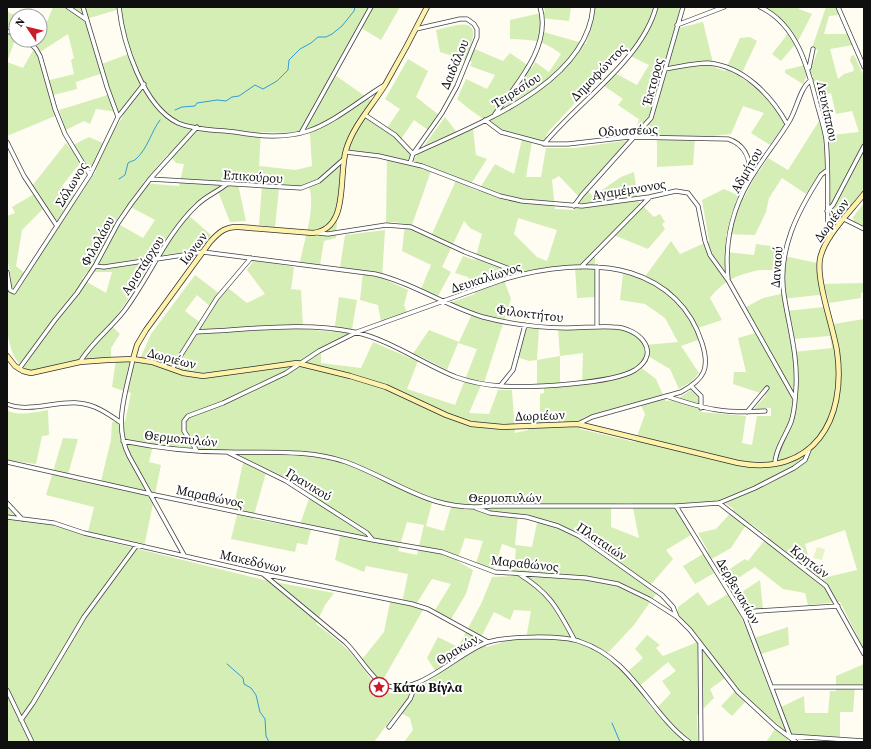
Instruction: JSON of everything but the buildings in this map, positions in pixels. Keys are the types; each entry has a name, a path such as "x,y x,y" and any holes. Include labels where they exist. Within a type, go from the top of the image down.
{"street":[{"path":"68,7 87,20"},
{"path":"83,7 107,87 118,117"},
{"path":"119,7 128,48 144,84 167,116 179,123 197,127 266,136 301,133 317,127 384,85"},
{"path":"301,133 371,7"},
{"path":"318,233 330,226 338,215 344,158 353,134 384,85 427,7"},
{"path":"493,116 525,72 534,55 542,30 540,7"},
{"name":"Τειρεσίου","path":"413,154 493,116 532,93 567,65 584,40 592,18 593,7"},
{"name":"Δημοφώντος","path":"544,144 632,52 647,28 656,7"},
{"name":"Έκτορος","path":"574,206 652,116 683,7"},
{"path":"677,25 724,7"},
{"name":"Λευκίππου","path":"760,7 775,17 790,34 803,55 808,69 825,135 828,231 830,237"},
{"path":"838,7 864,67"},
{"name":"Δαιδάλου","path":"410,163 413,154 442,113 454,92 476,41 477,31 473,22 462,18 416,29"},
{"path":"35,48 40,56 60,122 71,145 90,175"},
{"path":"808,69 813,50"},
{"path":"665,69 706,63 731,70 752,82 769,96 788,124"},
{"name":"Αδμήτου","path":"728,280 726,257 729,231 736,208 750,179 788,124 806,85 811,80"},
{"name":"Σόλωνος","path":"7,272 12,292 16,290 90,175 118,117 144,84"},
{"path":"365,114 395,135 413,154"},
{"name":"Οδυσσέως","path":"485,120 501,132 544,144 561,145 634,137 732,140 741,146 747,155 750,164 750,179"},
{"name":"Φιλολάου","path":"19,369 77,293 95,266 118,223 150,179 197,127"},
{"path":"7,142 24,176 57,226"},
{"path":"828,212 864,146"},
{"name":"Αγαμέμνονος","path":"346,152 410,163 436,171 503,197 522,201 589,206 680,191 686,192 693,197 698,206 709,253 728,280 795,399"},
{"name":"Επικούρου","path":"150,179 305,187 319,181 344,158"},
{"name":"Δαναού","path":"775,464 776,455 792,417 795,399 795,351 783,289 786,248 797,216 821,175 826,171"},
{"name":"Αριστάρχου","path":"80,362 86,351 105,333 123,312 156,259 194,207 211,193 227,184"},
{"name":"Δωριέων","path":"19,369 36,373 80,362 133,359 156,363 192,375 206,376 288,364 300,364 350,376 386,387 454,418 477,425 503,427 578,424 738,463 757,466 775,464 790,460 809,450 820,438 827,425 834,406 838,383 837,351 820,267 822,252 830,237 864,194"},
{"path":"581,267 649,197"},
{"path":"844,219 864,229"},
{"path":"318,233 328,234 390,225 411,227 464,252 523,274"},
{"name":"Ιώνων","path":"184,555 126,451 123,441 120,422 133,359 138,345 146,330 218,234 230,227 318,233"},
{"name":"Φιλοκτήτου","path":"95,266 104,267 203,252 380,275 443,302 482,316 525,325 560,328 622,327 638,334 647,347 646,358 642,364 626,374 596,381 500,386 458,378 414,356 357,332"},
{"path":"172,369 217,298 251,258"},
{"name":"Δευκαλίωνος","path":"197,451 184,431 184,421 188,416 223,403 286,373 319,351 357,332 495,282 523,274 581,267 625,271 644,278 665,289 685,308 698,330 706,359 703,373 691,386 681,392 592,417 578,424"},
{"path":"596,268 597,327"},
{"path":"500,386 513,370 525,325"},
{"path":"196,332 296,326 357,332"},
{"path":"7,356 19,369"},
{"path":"691,386 699,392 701,408"},
{"path":"747,412 767,388"},
{"path":"665,396 701,408 726,412 765,411"},
{"path":"7,404 24,407 82,403 99,409 120,422"},
{"name":"Θερμοπυλών","path":"123,441 150,446 197,451 302,454 332,458 365,470 420,497 458,506 475,508 491,506 676,506 719,503 755,488 794,468 805,460 809,450"},
{"name":"Γρανικού","path":"229,452 286,481 367,533 373,540"},
{"name":"Μαραθώνος","path":"7,462 150,494 373,540 446,553 489,570 518,574 606,581 626,588 649,599 677,617 700,642 738,692 776,727 796,742"},
{"path":"7,503 22,518"},
{"name":"Κρητών","path":"719,503 826,586 864,654"},
{"name":"Δερβενακίων","path":"676,506 742,612 752,634 790,736"},
{"name":"Πλαταιών","path":"475,508 490,513 527,517 558,526 579,536 658,592 674,607 677,617"},
{"name":"Μακεδόνων","path":"7,517 54,523 84,533 263,574 412,604 428,609 488,642"},
{"path":"20,720 33,703 84,617 137,545"},
{"name":"Θρακών","path":"263,574 345,642 381,683 394,687 412,685 426,679 471,650 488,642 515,638 574,640 601,651 623,667 670,726 688,742"},
{"path":"518,574 537,586 548,596 574,640"},
{"path":"742,612 838,606"},
{"path":"700,642 701,742"},
{"path":"389,727 410,699 412,694 412,685"},
{"path":"772,687 864,687"},
{"path":"7,690 20,720 32,742"},
{"path":"790,736 864,741"}],"green space":[{"path":"53,7 400,7 381,40 358,26 332,73 372,101 364,115 385,131 400,109 385,99 408,59 428,71 416,97 439,115 428,130 414,120 399,142 415,158 445,117 459,135 473,129 476,155 487,159 469,187 478,191 495,164 514,174 522,139 488,122 457,99 466,79 487,89 495,75 470,66 472,62 440,52 436,30 459,25 470,26 473,30 473,37 470,47 503,61 510,53 532,68 535,62 549,72 561,54 548,45 537,41 510,39 510,20 545,12 544,7 571,7 569,21 541,18 540,31 586,44 595,7 680,7 675,29 703,22 714,67 725,71 740,38 750,37 757,41 740,77 766,97 776,108 786,123 770,145 751,133 764,113 743,106 731,134 695,138 693,165 657,167 657,137 639,137 650,127 646,124 640,128 637,127 638,121 640,120 618,105 623,99 600,83 611,71 637,85 649,65 624,53 600,76 549,131 546,136 547,139 542,144 532,141 526,177 541,177 546,148 575,148 630,140 585,189 593,196 621,177 634,172 638,201 654,217 660,214 665,222 662,224 665,229 648,249 611,234 595,252 595,297 577,298 575,267 503,277 511,299 484,383 482,383 469,413 489,414 498,390 512,390 515,433 528,430 527,422 540,415 540,394 544,393 544,384 537,384 537,360 560,356 558,330 605,327 617,328 628,331 637,336 645,345 678,342 665,318 645,304 620,300 623,274 644,278 671,241 680,254 709,241 702,200 724,189 744,198 753,180 768,158 788,170 819,121 823,136 859,132 852,111 836,114 831,93 819,96 812,74 807,75 803,84 785,73 785,70 813,63 818,50 812,48 826,7 836,7 839,15 829,16 824,34 848,34 853,45 830,49 838,79 844,74 854,71 850,61 851,56 854,55 864,76 864,192 832,232 829,221 830,169 821,171 806,194 782,178 769,198 766,212 755,235 726,234 726,252 754,255 756,244 784,248 784,256 817,263 816,269 821,284 864,283 864,292 861,293 861,298 829,303 827,294 783,299 786,311 824,307 828,325 864,319 864,649 840,602 808,605 805,593 783,589 755,567 729,584 722,574 745,559 748,561 768,536 748,522 731,548 708,561 714,573 695,584 683,566 708,551 698,533 716,529 734,509 722,501 673,504 691,535 666,550 673,559 648,588 656,594 634,625 605,656 625,674 643,658 635,649 647,635 660,645 656,648 663,656 695,643 700,638 678,614 678,607 698,592 708,606 728,594 731,599 760,580 763,610 739,613 751,639 788,627 789,645 758,655 777,709 804,696 805,713 828,713 830,691 836,691 836,676 864,664 864,686 855,686 853,712 840,712 840,737 793,734 786,742 766,742 778,725 748,699 732,716 721,706 738,688 728,676 710,689 714,698 697,715 698,742 404,742 413,730 410,718 397,711 374,742 7,742 7,507 19,521 52,524 87,536 94,507 46,495 63,438 78,439 67,478 100,485 111,440 112,422 125,422 131,393 112,387 116,359 140,359 151,334 195,275 220,294 228,288 247,303 265,294 247,270 254,260 294,267 291,289 301,290 303,329 334,332 339,297 357,300 351,335 321,348 321,363 361,368 373,342 410,358 429,330 459,342 473,312 449,303 475,294 468,277 455,273 463,256 475,260 482,234 470,228 464,221 442,267 451,272 438,296 421,289 431,265 402,251 405,224 395,222 386,223 387,157 345,150 340,172 336,238 324,241 320,265 300,262 310,214 311,195 309,187 299,189 279,189 275,227 259,225 262,185 238,184 246,221 230,222 217,189 193,205 187,214 211,235 199,250 156,256 110,324 120,334 111,348 111,359 71,361 39,371 26,369 18,362 8,337 7,280 11,278 7,257 7,216 15,213 12,207 36,193 32,186 66,143 69,147 89,137 107,145 112,133 123,116 118,112 96,109 90,124 84,121 66,130 59,110 111,94 103,73 76,82 77,89 49,96 55,116 7,136 7,62 23,68 34,48 46,48 37,54 46,81 74,74 71,60 74,58 68,34 48,47 48,19","holes":["120,9 131,53 99,65 86,19","304,124 310,135 312,166 296,170 259,166 261,132 294,133 301,130","168,154 176,163 184,164 179,186 143,183","80,163 96,171 78,198 62,186","432,168 457,178 432,234 412,225","559,176 582,200 574,210 555,209 552,180","127,205 155,220 143,238 115,222","45,207 60,224 27,275 16,266 22,230","518,218 557,230 547,261 537,257 514,234","759,270 785,270 785,293 763,298 746,307 759,332 738,338 746,372 734,372 733,384 766,395 754,409 771,408 771,416 757,416 752,445 742,443 746,416 701,412 698,392 691,390 677,399 666,401 656,379 639,366 646,355 670,369 679,389 691,382 699,373 681,346 698,340 695,329 722,320 710,298 720,287 732,279","87,272 112,272 106,293 82,279","197,295 213,309 203,325 185,311","830,336 832,348 794,352 792,339","458,343 477,349 455,405 407,389 420,356 447,370","583,353 582,385 560,387 560,356","640,403 645,414 635,442 580,429 583,418","153,445 193,450 233,450 244,458 233,510 238,511 231,539 295,552 297,543 307,545 312,526 341,532 335,560 364,572 366,566 408,574 402,603 390,602 384,632 360,662 380,685 423,610 415,606 432,579 451,584 435,610 451,619 466,594 473,570 457,561 465,538 483,541 476,563 494,569 502,544 516,549 513,576 492,577 482,602 458,647 438,637 427,658 438,675 416,688 399,693 391,693 376,685 347,649 316,624 325,605 334,593 264,580 102,540 144,547 161,465 149,462","267,469 293,481 311,493 299,527 253,519","433,499 452,503 444,531 426,526","632,503 639,538 611,527 611,504","527,514 538,518 532,547 515,545 518,515","407,522 424,525 417,555 398,551","845,530 857,570 823,578 812,570 805,544","514,610 531,611 526,639 510,640 487,647 479,641 494,612 510,620","668,662 676,671 662,681 671,693 654,711 637,688"]},
{"path":"764,7 799,7 799,9 812,14 798,41 781,61 772,54 790,31 775,14"},
{"path":"7,9 8,48 12,48 7,62"},
{"path":"864,203 864,226 854,221 853,217"},
{"path":"385,230 382,278 408,290 404,305 407,313 381,322 378,305 360,300 363,272 340,268 345,235"},
{"path":"526,327 539,328 537,360 529,361 517,357"},
{"path":"7,410 21,414 48,410 49,435 42,436 36,464 7,460"},
{"path":"817,547 825,549 822,560 813,558"}],"waterway":[{"path":"175,110 182,107 195,106 197,103 217,100 226,101 232,97 239,96 255,85 263,89 277,81 288,70 289,60 300,49 318,37 326,37 332,34 342,26 354,11 355,7"},
{"path":"119,179 125,175 128,163 136,159 144,150 160,120"},
{"path":"227,664 243,678 244,684 251,688 256,695 260,712 265,719 266,736 269,742"},
{"path":"612,723 620,742"}],"place":[{"name":"Κάτω Βίγλα","path":"379,687"}]}
